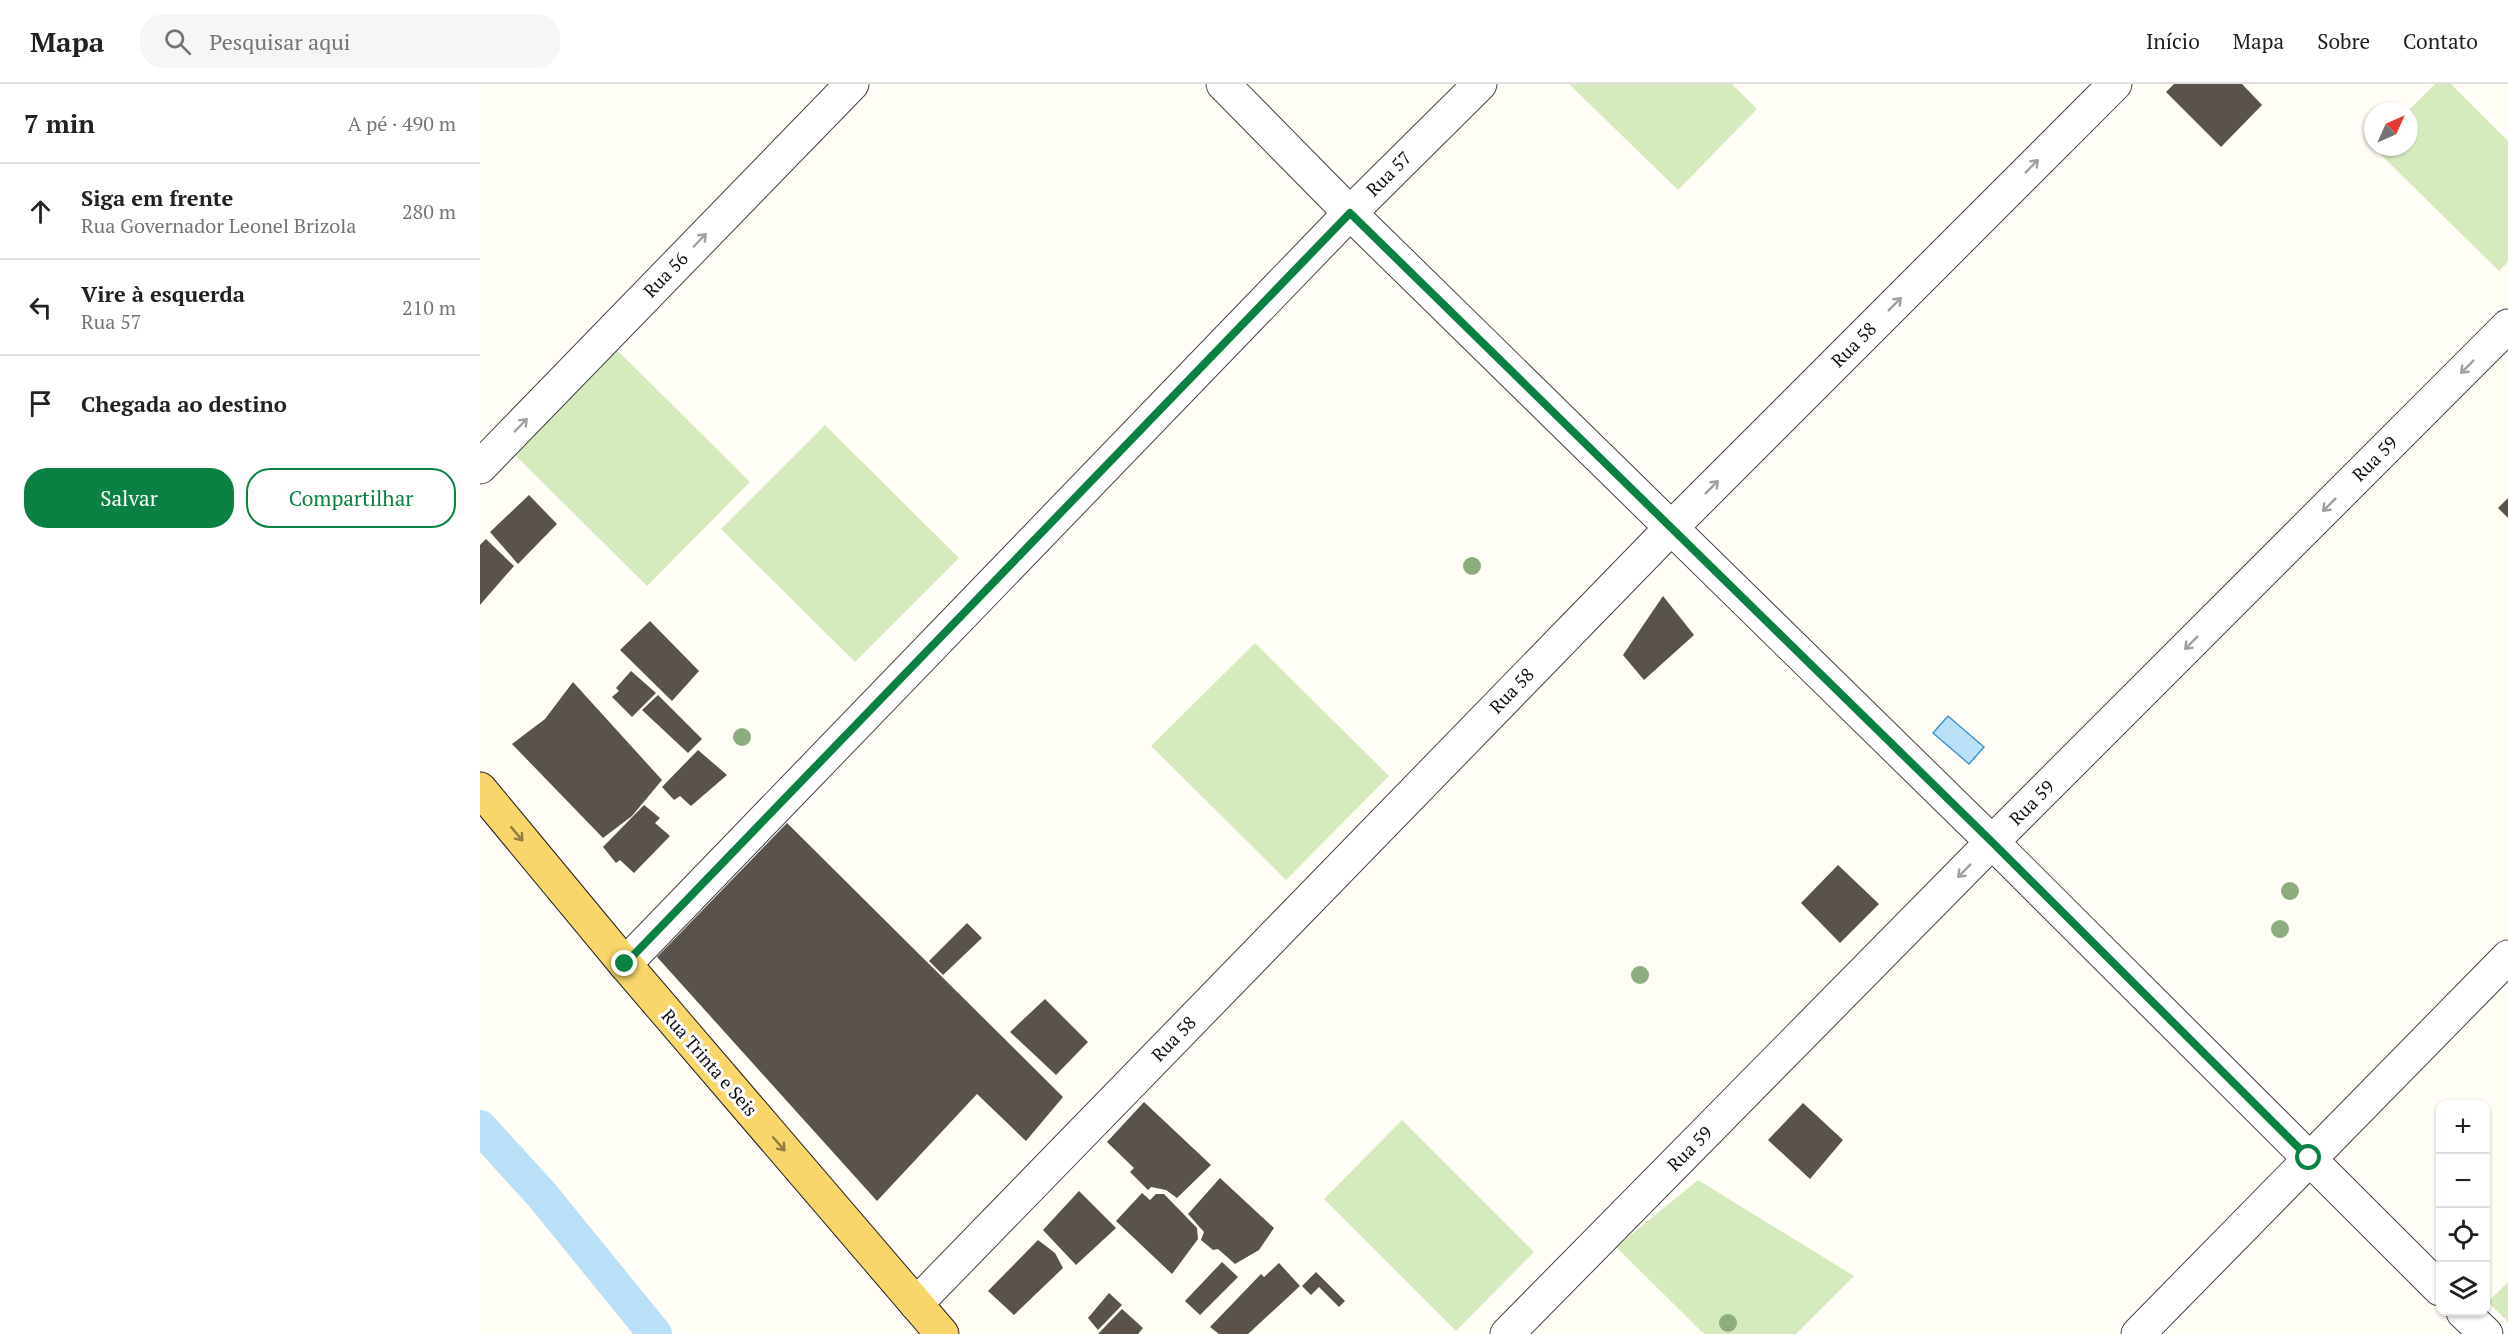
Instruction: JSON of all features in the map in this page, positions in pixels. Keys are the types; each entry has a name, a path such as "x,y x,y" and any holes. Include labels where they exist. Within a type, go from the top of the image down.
{"main road":[{"name":"Rua Trinta e Seis","path":"480,789 625,964 942,1334"}],"street":[{"name":"Rua 56","path":"480,467 852,84"},
{"path":"1223,84 1350,213 1992,842 2436,1285"},
{"name":"Rua 57","path":"625,964 1350,213 1480,84"},
{"name":"Rua 58","path":"916,1304 1671,528 2115,84"},
{"name":"Rua 59","path":"1507,1334 1992,842 2508,326"},
{"path":"2138,1334 2508,957"},
{"path":"2468,1316 2486,1334"}],"green space":[{"path":"1569,84 1732,84 1757,109 1678,190"},
{"path":"2435,84 2451,84 2508,141 2508,262 2499,271 2382,156 2418,156 2417,102"},
{"path":"616,349 750,482 647,586 513,453"},
{"path":"825,425 959,558 855,662 721,529"},
{"path":"1255,643 1389,776 1286,880 1151,746"},
{"path":"1402,1120 1534,1252 1456,1331 1324,1199"},
{"path":"1698,1180 1854,1276 1796,1334 1704,1334 1616,1247"},
{"path":"2508,1282 2508,1322 2490,1304 2490,1300"}],"water":[{"path":"1948,716 1984,747 1969,764 1933,733"}],"building":[{"path":"2174,84 2242,84 2262,105 2221,147 2166,92"},
{"path":"529,495 557,524 518,564 490,532"},
{"path":"2508,498 2508,518 2498,508"},
{"path":"486,539 514,566 480,605 480,545"},
{"path":"1663,596 1694,635 1644,680 1623,655"},
{"path":"650,621 699,671 672,701 620,650"},
{"path":"631,671 656,693 632,717 612,697 619,691 616,688"},
{"path":"573,682 662,780 632,816 603,838 512,744 545,719"},
{"path":"658,695 702,739 688,753 642,710"},
{"path":"698,750 727,775 691,806 680,796 674,800 662,787"},
{"path":"644,805 660,818 655,823 670,836 634,873 620,860 616,863 603,847"},
{"path":"787,823 1063,1097 1026,1141 977,1094 877,1201 657,957"},
{"path":"1838,865 1879,904 1840,943 1801,903"},
{"path":"967,923 982,938 943,975 929,961"},
{"path":"1045,999 1088,1042 1056,1075 1010,1032"},
{"path":"1144,1102 1211,1165 1177,1198 1166,1190 1151,1187 1148,1190 1130,1172 1134,1168 1107,1142"},
{"path":"1803,1103 1843,1140 1810,1179 1768,1140"},
{"path":"1220,1178 1274,1228 1259,1250 1235,1264 1218,1249 1213,1250 1201,1240 1204,1232 1188,1214"},
{"path":"1079,1191 1116,1228 1076,1265 1043,1230"},
{"path":"1142,1193 1150,1200 1156,1194 1164,1194 1197,1228 1198,1239 1172,1274 1116,1221"},
{"path":"1038,1240 1055,1253 1063,1268 1014,1315 988,1291"},
{"path":"1222,1262 1238,1277 1200,1315 1185,1301"},
{"path":"1279,1263 1300,1286 1248,1334 1219,1334 1210,1327 1261,1274 1264,1277"},
{"path":"1316,1272 1345,1301 1339,1307 1319,1287 1311,1295 1302,1286"},
{"path":"1109,1293 1122,1305 1098,1330 1088,1318"},
{"path":"1122,1309 1143,1328 1138,1334 1098,1334"}],"waterway":[{"path":"480,1127 542,1195 655,1334"}],"route":[{"path":"625,964 1350,213 1992,842 2309,1158"}]}
